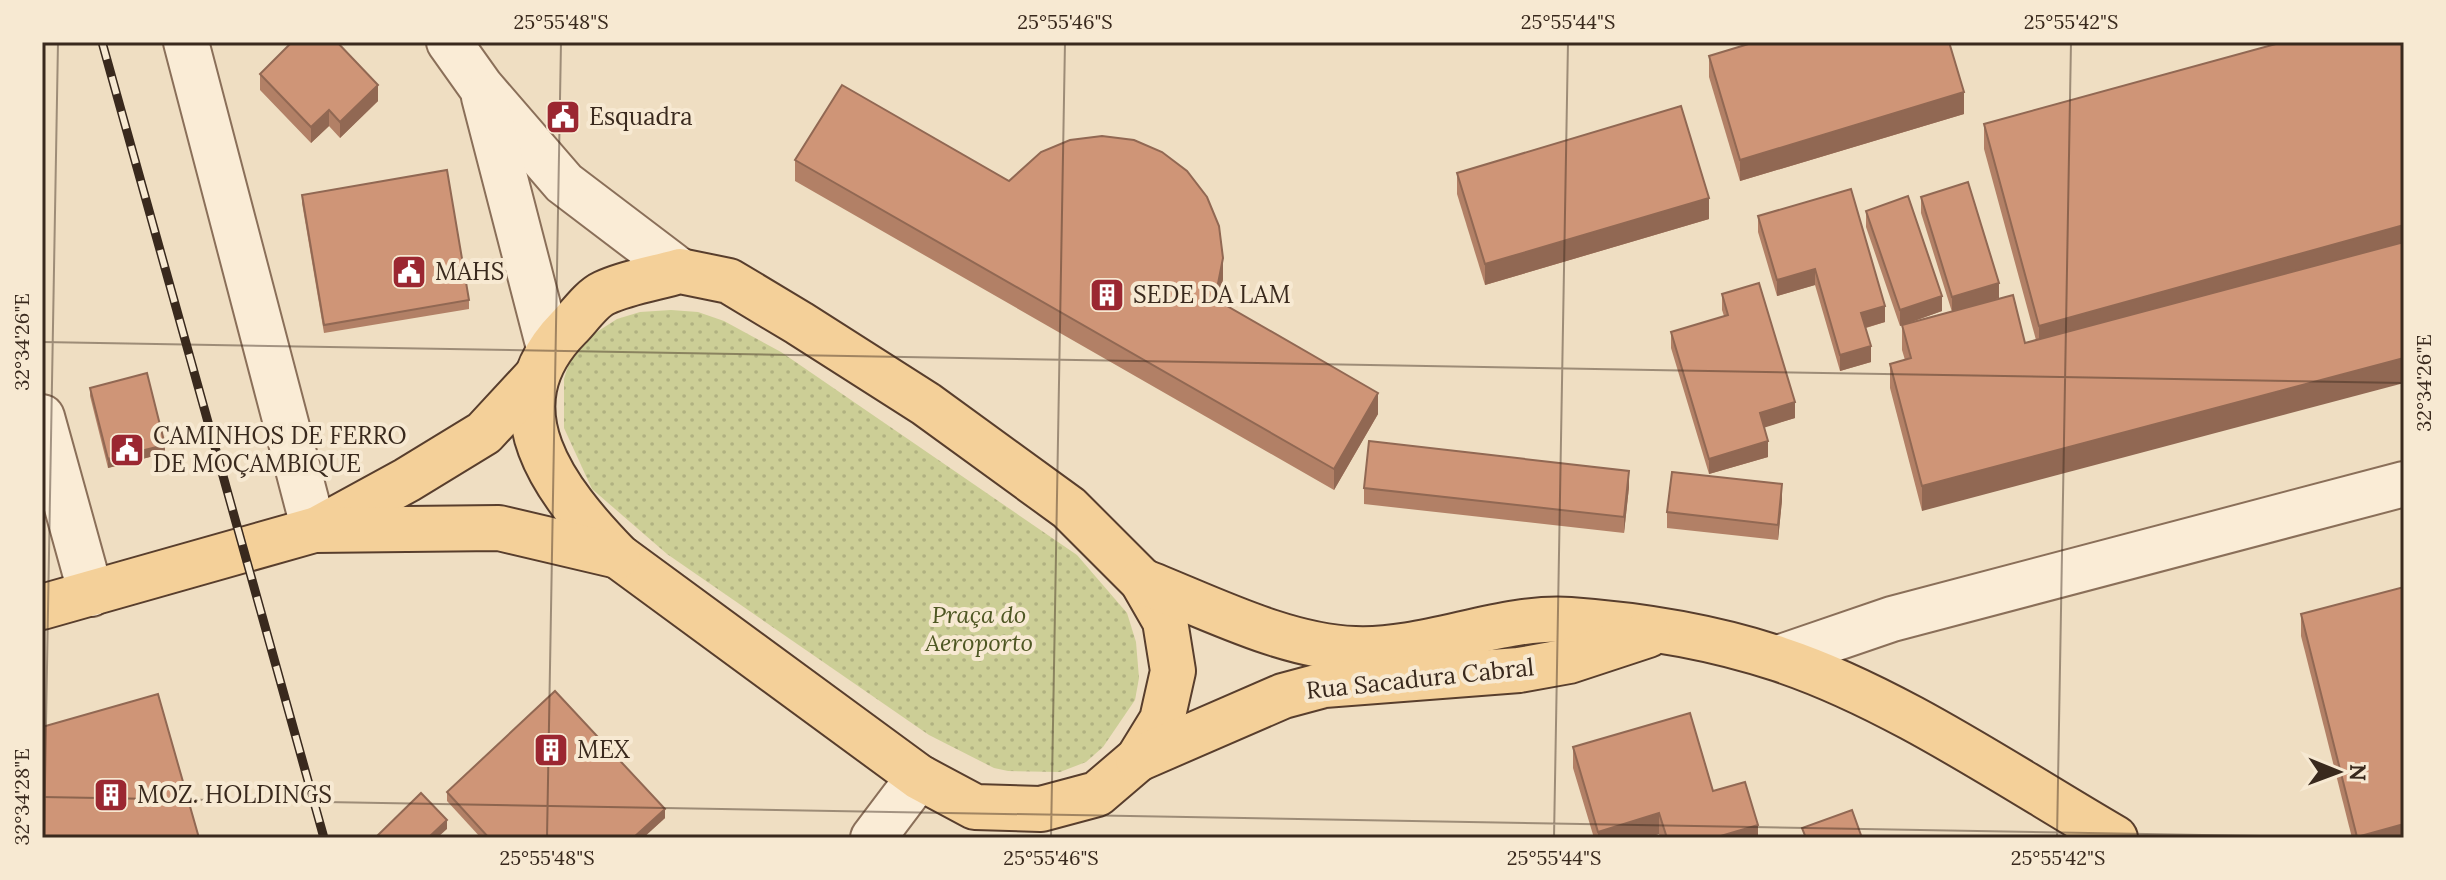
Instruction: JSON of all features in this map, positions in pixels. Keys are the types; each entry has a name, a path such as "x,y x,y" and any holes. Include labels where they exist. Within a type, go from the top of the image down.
{"main road":[{"path":"42,607 314,530 407,480 484,433 541,363 602,294 680,271 729,281 926,404 1069,508 1142,581 1165,621 1173,671 1162,720 1138,759 1097,794 1041,809 975,807 919,777 618,556 583,520 552,478 535,431 541,363"},
{"path":"314,530 499,528 618,556"},
{"name":"Rua Sacadura Cabral","path":"1142,581 1286,636 1353,649 1434,642 1501,627 1567,619 1662,631 1778,658 1874,699 2115,838"},
{"name":"Rua Sacadura Cabral","path":"1138,759 1283,696 1324,685 1519,670 1569,661 1662,631"}],"street":[{"path":"186,42 314,530"},
{"path":"449,42 481,87 564,183 680,271"},
{"path":"481,87 541,363"},
{"path":"42,417 91,594"},
{"path":"1778,658 1892,619 2404,484"},
{"path":"873,838 919,777"}],"green space":[{"name":"Praça do Aeroporto","path":"640,312 698,312 724,321 781,352 1077,555 1127,613 1136,642 1139,678 1135,700 1103,747 1086,762 1060,772 994,768 929,735 667,554 592,489 564,428 564,379 570,360 586,339 617,319"}],"building":[{"path":"292,42 337,42 378,85 340,122 329,110 311,127 260,74"},
{"path":"1755,42 1949,42 1964,92 1740,160 1709,56"},
{"path":"2283,42 2404,42 2404,225 2039,326 1984,124"},
{"name":"SEDE DA LAM","path":"842,85 1009,181 1041,152 1070,140 1102,136 1134,140 1162,152 1187,171 1207,197 1219,226 1223,258 1215,299 1378,393 1334,469 795,160"},
{"path":"1681,106 1709,198 1485,264 1457,173"},
{"name":"MAHS","path":"447,170 469,300 324,325 302,195"},
{"path":"1968,182 1999,283 1952,297 1921,197"},
{"path":"1851,189 1885,306 1861,313 1871,346 1840,355 1815,269 1777,280 1758,216"},
{"path":"1908,196 1942,296 1900,310 1866,211"},
{"path":"2404,242 2404,358 1922,486 1890,364 1911,358 1902,325 2013,295 2025,343"},
{"path":"1759,283 1795,402 1760,413 1768,441 1709,459 1671,332 1728,315 1722,294"},
{"path":"147,373 165,445 108,459 90,388"},
{"path":"1369,441 1629,471 1624,517 1364,488"},
{"path":"1672,472 1782,484 1778,525 1667,512"},
{"path":"2404,587 2404,824 2357,837 2301,614"},
{"name":"MEX","path":"555,691 665,809 633,838 489,838 447,792"},
{"name":"MOZ. HOLDINGS","path":"158,694 199,838 42,838 42,727"},
{"path":"1690,713 1713,791 1745,782 1758,825 1714,838 1667,838 1659,813 1598,832 1573,747"},
{"path":"421,793 447,820 428,838 375,838"},
{"path":"1852,810 1862,838 1806,838 1802,828"}],"railway":[{"path":"102,42 324,838"}],"place":[{"name":"Esquadra","path":"563,117"},
{"name":"MAHS","path":"409,272"},
{"name":"SEDE DA LAM","path":"1107,295"},
{"name":"CAMINHOS DE FERRO DE MOÇAMBIQUE","path":"127,450"},
{"name":"MEX","path":"551,750"},
{"name":"MOZ. HOLDINGS","path":"111,795"}]}
